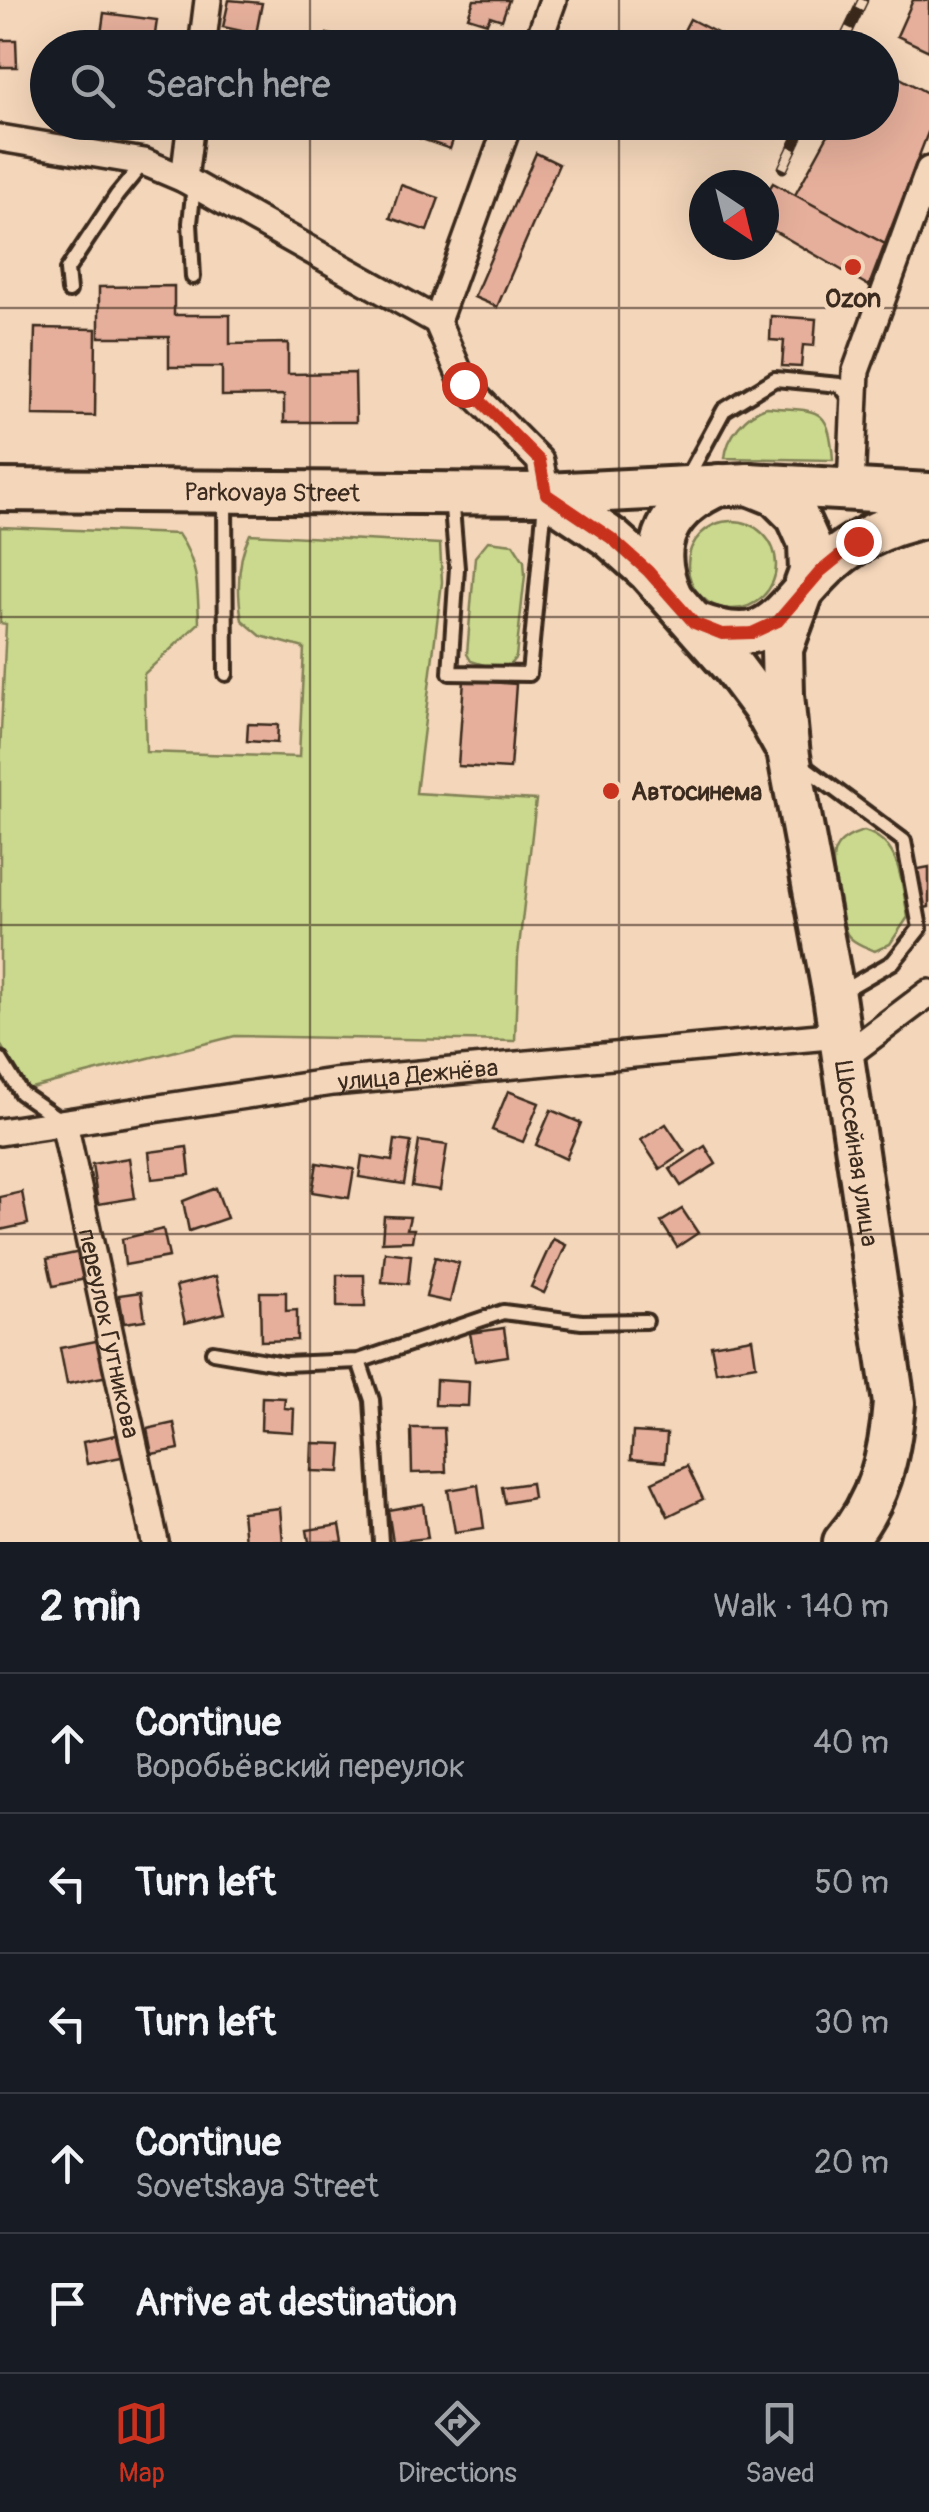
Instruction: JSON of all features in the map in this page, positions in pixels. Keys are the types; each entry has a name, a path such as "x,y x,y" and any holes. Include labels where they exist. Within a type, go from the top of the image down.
{"main road":[{"name":"Parkovaya Street","path":"0,490 546,494 717,485 929,494"},
{"path":"789,756 782,649 799,600 810,572 809,543 798,516 776,495 717,485 692,497 672,518 661,546 661,576 684,613 722,634 752,633 778,621 799,600 820,572 858,541 882,529 929,516"},
{"path":"546,494 611,538 648,571 763,707 789,756"},
{"name":"Шоссейная улица","path":"789,756 834,996 894,1403 890,1449 876,1492 844,1542"}],"street":[{"path":"204,30 208,0"},
{"path":"542,30 553,0"},
{"path":"0,138 144,162 189,182 437,321 464,384 540,461 546,494"},
{"path":"189,182 190,140"},
{"path":"437,321 502,140"},
{"path":"851,489 856,371 929,170"},
{"path":"842,1046 929,994"},
{"name":"улица Дежнёва","path":"0,1132 333,1082 842,1046"},
{"name":"переулок Гутникова","path":"64,1123 155,1542"}],"lane":[{"path":"69,291 68,270 117,195 144,162"},
{"path":"189,182 193,277"},
{"path":"717,485 724,410 775,379 840,385 855,404"},
{"path":"225,493 226,674"},
{"path":"450,494 457,568 450,673 529,674 546,494"},
{"path":"789,756 904,841 920,928 893,962 834,996"},
{"path":"0,1058 21,1093 64,1123"},
{"path":"213,1352 284,1364 358,1361 503,1312 582,1322 646,1321"},
{"path":"358,1361 372,1400 381,1542"}],"green space":[{"path":"766,407 817,414 828,428 833,460 725,458 739,427"},
{"path":"732,521 757,528 769,540 776,565 769,590 757,602 732,609 707,602 695,590 688,565 695,540 707,528"},
{"path":"0,527 178,534 185,544 197,587 199,623 144,674 146,752 299,757 304,648 261,636 242,620 239,576 250,534 440,544 442,582 416,793 536,800 518,956 515,1041 235,1036 27,1089 0,1044 0,753 6,624 0,623"},
{"path":"488,541 513,544 524,561 525,575 516,657 508,667 497,669 471,661 467,654 475,557"},
{"path":"864,831 877,836 893,854 908,917 890,944 875,951 856,942 845,931 833,868 835,850 841,842"}],"building":[{"path":"229,0 262,3 257,30 223,27"},
{"path":"474,0 509,0 502,20 490,16 487,23 468,17"},
{"path":"913,0 929,0 929,51 899,37"},
{"path":"104,13 157,20 156,30 102,30"},
{"path":"690,19 711,30 684,30"},
{"path":"0,40 16,40 17,67 0,67"},
{"path":"899,77 929,94 929,130 885,244 795,195 825,140 899,140"},
{"path":"424,140 453,140 450,149"},
{"path":"536,153 559,164 497,307 474,297"},
{"path":"401,185 439,198 427,231 390,218"},
{"path":"779,186 885,244 869,286 779,234"},
{"path":"174,286 174,315 230,315 230,344 288,343 288,374 355,373 356,422 284,422 284,395 222,396 222,367 169,367 169,337 99,337 99,287"},
{"path":"771,316 816,319 814,346 803,345 801,367 782,366 784,341 770,340"},
{"path":"35,328 96,329 95,416 33,415"},
{"path":"464,680 516,684 510,769 458,766"},
{"path":"248,724 278,725 277,743 247,741"},
{"path":"929,867 929,907 916,910 908,871"},
{"path":"508,1091 539,1103 523,1142 492,1130"},
{"path":"551,1110 581,1123 566,1159 536,1145"},
{"path":"666,1124 685,1152 660,1169 641,1140"},
{"path":"395,1140 411,1142 404,1184 359,1177 362,1156 392,1161"},
{"path":"419,1141 447,1145 440,1190 412,1186"},
{"path":"705,1146 716,1164 681,1186 670,1169"},
{"path":"187,1147 190,1175 152,1179 149,1152"},
{"path":"129,1158 135,1198 98,1204 92,1164"},
{"path":"317,1163 354,1169 349,1198 312,1192"},
{"path":"216,1188 227,1218 189,1231 183,1201"},
{"path":"22,1192 28,1224 0,1230 0,1197"},
{"path":"682,1209 698,1233 677,1247 661,1222"},
{"path":"384,1216 410,1217 407,1229 414,1229 412,1241 382,1242"},
{"path":"163,1229 169,1257 125,1265 122,1239"},
{"path":"553,1239 566,1245 544,1293 531,1287"},
{"path":"85,1251 90,1278 53,1286 47,1259"},
{"path":"385,1252 411,1255 408,1284 382,1282"},
{"path":"435,1257 459,1263 450,1302 426,1297"},
{"path":"337,1275 364,1275 365,1307 337,1307"},
{"path":"216,1276 225,1313 185,1323 176,1286"},
{"path":"141,1292 145,1320 124,1323 119,1295"},
{"path":"260,1292 286,1292 286,1311 297,1310 297,1340 261,1341"},
{"path":"504,1328 508,1356 475,1361 470,1333"},
{"path":"752,1338 756,1365 716,1372 711,1345"},
{"path":"101,1340 108,1376 67,1384 60,1348"},
{"path":"436,1380 469,1382 468,1406 435,1405"},
{"path":"262,1397 285,1398 284,1408 294,1409 293,1432 261,1430"},
{"path":"174,1423 179,1449 152,1454 147,1429"},
{"path":"411,1428 444,1428 446,1472 412,1473"},
{"path":"633,1432 667,1434 665,1462 631,1459"},
{"path":"126,1433 131,1455 87,1464 83,1442"},
{"path":"312,1443 342,1444 340,1472 311,1471"},
{"path":"687,1466 703,1499 668,1516 652,1482"},
{"path":"531,1483 533,1498 505,1503 502,1487"},
{"path":"478,1485 484,1528 455,1532 448,1490"},
{"path":"423,1504 428,1538 393,1542 388,1510"},
{"path":"280,1508 283,1542 245,1542 242,1512"},
{"path":"340,1525 343,1542 309,1542 307,1530"}],"railway":[{"path":"849,30 863,0"},
{"path":"783,168 796,140"}],"place":[{"name":"Ozon","path":"853,267"},
{"name":"Автосинема","path":"611,791"}],"route":[{"path":"464,384 540,461 546,494 611,538 648,571 694,623 722,634 752,633 778,621 820,572 858,541"}]}
